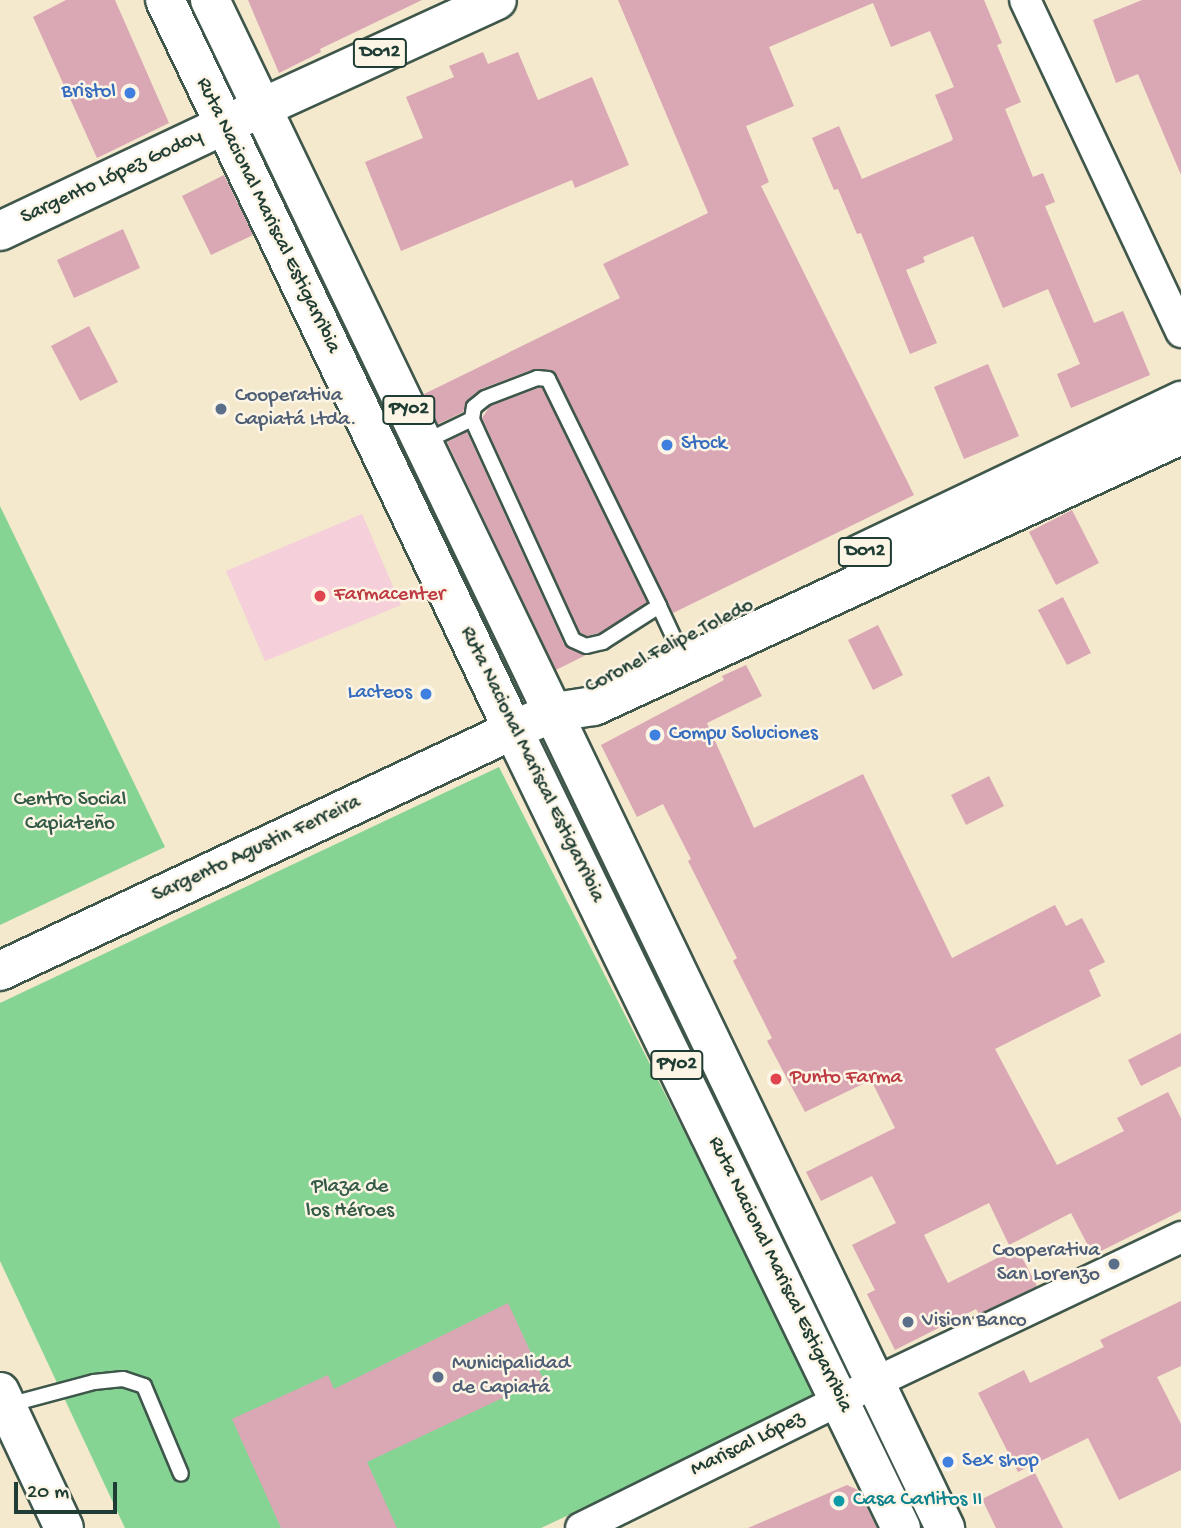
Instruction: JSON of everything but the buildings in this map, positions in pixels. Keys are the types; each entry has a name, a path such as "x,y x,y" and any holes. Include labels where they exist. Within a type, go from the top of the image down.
{"main road":[{"name":"Ruta Nacional Mariscal Estigarribia","path":"165,0 513,730 901,1528"},
{"name":"Ruta Nacional Mariscal Estigarribia","path":"210,0 555,712 945,1528"},
{"name":"D012","path":"263,107 497,0"},
{"name":"Sargento López Godoy","path":"0,231 263,107"},
{"name":"Coronel Felipe Toledo","path":"555,712 587,686 1181,401"},
{"name":"Coronel Felipe Toledo","path":"555,712 594,706 1181,435"},
{"name":"Sargento Agustin Ferreira","path":"0,971 555,712"},
{"path":"3,1399 64,1528"}],"street":[{"path":"1025,0 1181,332"},
{"name":"Mariscal López","path":"581,1528 876,1382 1181,1237"}],"lane":[{"path":"660,606 603,642 586,646 573,640 472,419 474,407 485,398 537,378 548,379 660,606 676,642"},
{"path":"424,442 472,419"},
{"path":"3,1399 123,1379 144,1386 181,1474"}],"shaded area":[{"name":"Farmacenter","path":"362,514 401,605 265,661 226,571"}],"green space":[{"name":"Centro Social Capiateño","path":"0,506 165,847 0,925"},
{"name":"Plaza de los Héroes","path":"499,767 819,1397 541,1528 125,1528 0,1261 0,1003"}],"place":[{"name":"Bristol","path":"130,93"},
{"name":"Cooperativa Capiatá Ltda.","path":"221,409"},
{"name":"Stock","path":"667,445"},
{"name":"Farmacenter","path":"320,596"},
{"name":"Lacteos","path":"426,694"},
{"name":"Compu Soluciones","path":"655,735"},
{"name":"Punto Farma","path":"776,1079"},
{"name":"Cooperativa San Lorenzo","path":"1114,1264"},
{"name":"Vision Banco","path":"908,1322"},
{"name":"Municipalidad de Capiatá","path":"438,1377"},
{"name":"Sex shop","path":"948,1462"},
{"name":"Casa Carlitos II","path":"839,1501"}]}
